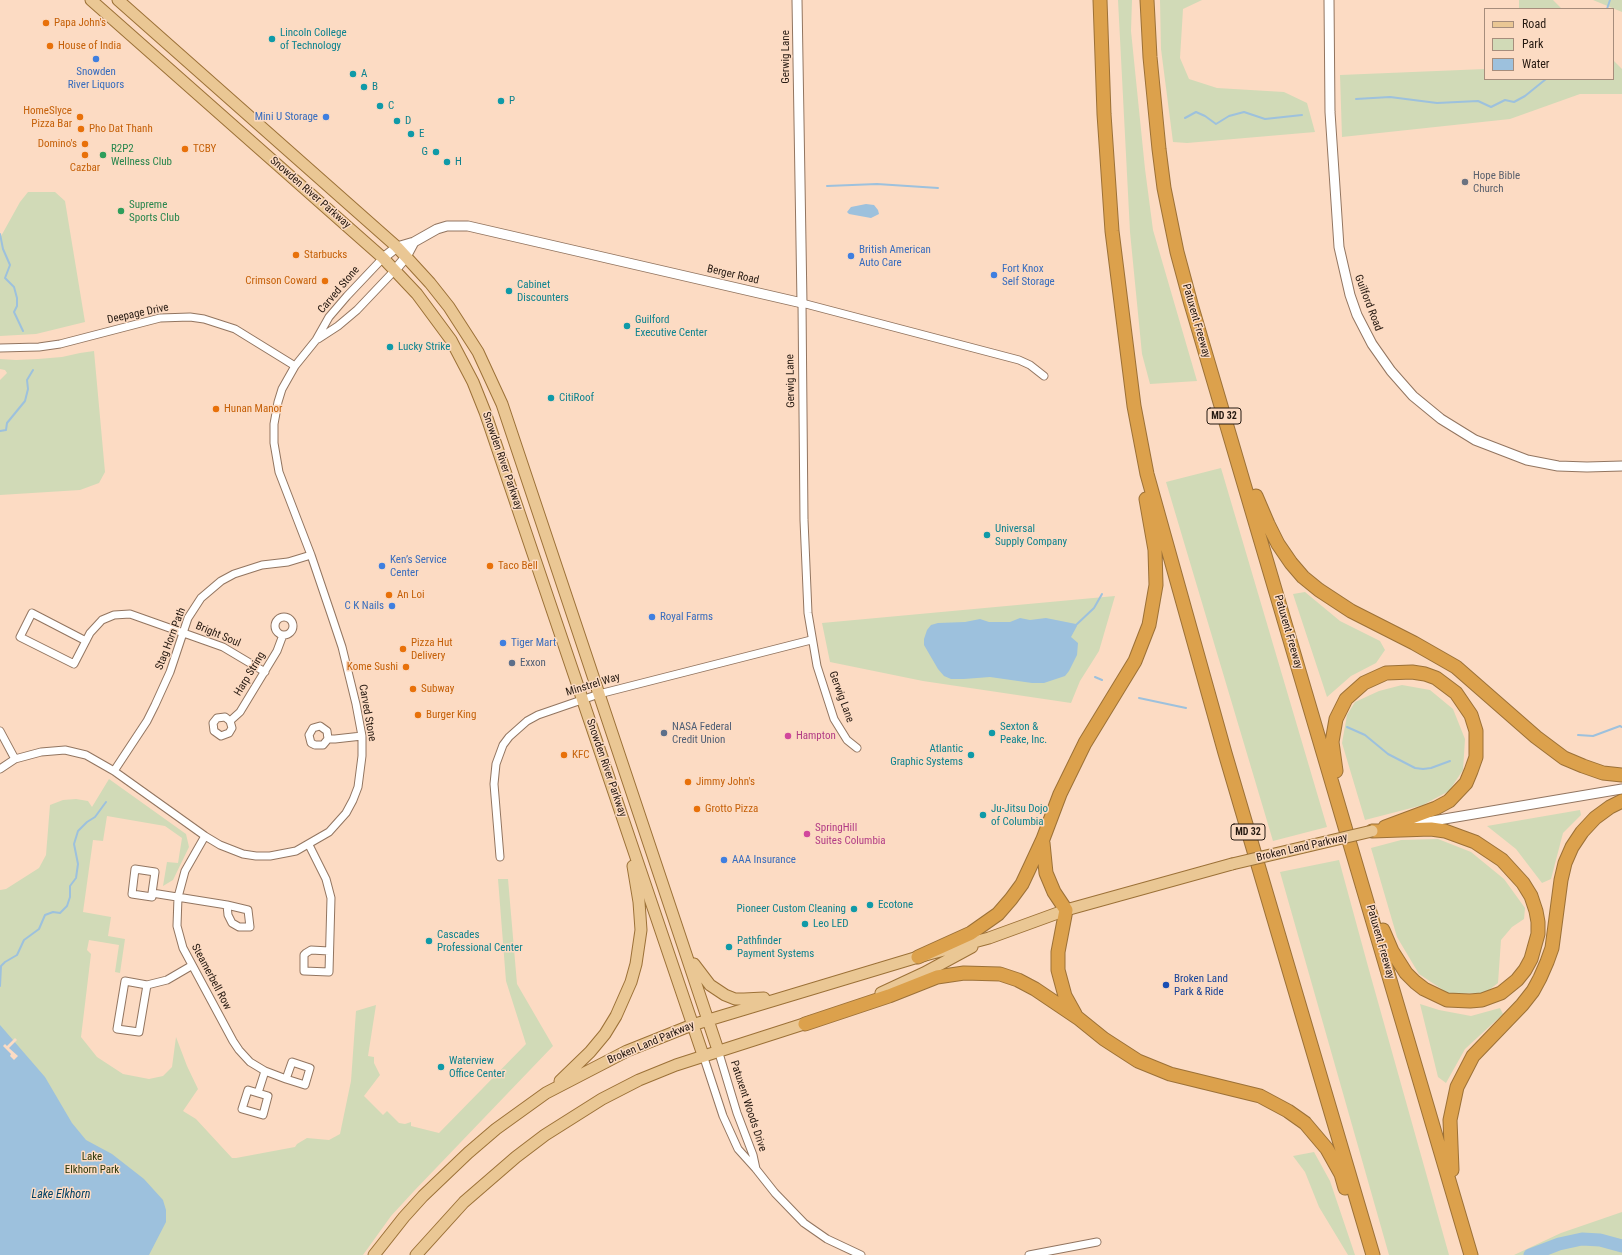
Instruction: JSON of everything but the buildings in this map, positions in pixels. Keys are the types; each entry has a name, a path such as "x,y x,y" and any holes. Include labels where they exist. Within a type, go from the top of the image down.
{"highway":[{"name":"MD 32","path":"1100,0 1104,114 1112,231 1134,406 1147,474 1208,693 1373,1255"},
{"name":"Patuxent Freeway","path":"1147,0 1154,103 1164,188 1191,304 1471,1255"},
{"path":"1213,379 1268,524 1278,544 1303,577 1319,590 1351,611 1414,643 1456,667 1555,752 1583,766 1603,773 1622,775"},
{"path":"918,957 971,933 998,914 1022,884 1043,839 1060,794 1078,756 1135,661 1143,644 1154,603 1156,585 1155,550 1142,480 1134,406"},
{"path":"1344,824 1332,742 1334,725 1341,708 1355,690 1374,677 1398,671 1425,674 1447,685 1456,693 1471,715 1476,731 1477,744 1476,756 1471,771 1466,783 1449,801 1436,808 1372,831"},
{"path":"1461,1219 1452,1168 1450,1129 1451,1110 1457,1087 1473,1056 1533,992 1548,962 1552,948 1560,880 1572,847 1582,832 1595,818 1610,807 1622,801"},
{"path":"1359,871 1392,951 1406,973 1424,990 1447,1000 1482,1000 1501,993 1516,980 1532,959 1538,934 1536,911 1531,896 1523,883 1502,860 1475,842 1445,831 1431,829 1372,831"},
{"path":"1043,839 1043,855 1046,873 1054,892 1066,910 1058,952 1058,970 1065,996 1078,1018"},
{"path":"805,1024 889,996 937,977 964,972 1000,974 1018,980 1035,989 1078,1018 1104,1039 1138,1061 1170,1074 1260,1096 1288,1111 1305,1124 1324,1144 1335,1162 1370,1255"}],"main road":[{"name":"Snowden River Parkway","path":"91,0 383,258 417,294 435,317 450,340 473,382 488,419 703,1055"},
{"name":"Snowden River Parkway","path":"118,0 397,247 430,283 449,307 471,341 488,373 504,410 718,1050"},
{"path":"546,1093 590,1052 604,1034 616,1016 631,982 636,964 641,930 639,902 627,830"},
{"name":"Broken Land Parkway","path":"374,1255 404,1217 444,1175 496,1129 546,1093 627,1051 692,1025 795,993 989,938 1066,910 1232,864 1372,831"},
{"name":"Broken Land Parkway","path":"416,1255 464,1202 516,1157 545,1135 602,1099 639,1080 703,1055 805,1024 886,991 989,938"},
{"path":"685,950 703,978 716,990 735,999 744,1000 795,993"}],"street":[{"name":"Gerwig Lane","path":"797,0 806,597 817,666 834,719 847,740 858,748"},
{"name":"Guilford Road","path":"1329,0 1330,112 1338,240 1350,295 1360,321 1372,344 1391,371 1413,396 1441,419 1475,440 1497,450 1527,460 1558,466 1587,468 1622,466"},
{"name":"Berger Road","path":"383,258 397,247 414,242 437,229 447,226 468,226 802,303 1019,360 1030,365 1044,376"},
{"path":"395,270 406,257 414,242"},
{"name":"Carved Stone","path":"0,769 15,759 41,752 65,750 86,755 114,771 205,836 230,850 256,856 284,854 296,851 309,845 329,832 346,812 353,800 361,772 362,736 342,647 311,555 284,486 276,458 274,424 278,402 288,378 295,366 316,340 329,317 383,258"},
{"name":"Carved Stone","path":"316,340 338,326 395,270"},
{"name":"Deepage Drive","path":"0,348 39,347 60,344 160,318 190,317 204,318 235,329 295,366"},
{"name":"Stag Horn Path","path":"114,771 147,721 158,699 170,672 182,632 195,606 210,590 221,581 234,574 262,565 288,562 311,555"},
{"name":"Bright Soul","path":"86,640 32,613 20,637 74,664 86,640 102,620 108,616 121,613 130,614 223,647 265,672"},
{"name":"Harp String","path":"230,721 240,712 265,672 277,651 283,635"},
{"name":"Minstrel Way","path":"500,857 494,773 497,758 503,745 515,731 527,721 582,699 599,694 812,640"},
{"path":"0,731 15,759"},
{"path":"328,739 362,736"},
{"name":"Broken Land Parkway","path":"1372,831 1622,789"},
{"name":"Steamerbell Row","path":"205,836 185,871 178,897 176,913 178,935 191,966 239,1050 250,1062 265,1071 286,1079"},
{"path":"309,845 326,879 330,893 331,909 329,972 304,971 304,955 306,953 311,950 329,951"},
{"path":"135,869 155,872 152,893 152,897 132,894 135,869"},
{"path":"152,893 227,905"},
{"path":"147,985 139,1032 117,1028 126,981 147,985 167,980 191,966"},
{"name":"Patuxent Woods Drive","path":"718,1050 737,1113 753,1155 756,1169"},
{"name":"Patuxent Woods Drive","path":"703,1055 730,1135 738,1149 775,1193 804,1223 827,1239 862,1255"},
{"path":"258,1093 265,1071"},
{"path":"1029,1255 1097,1242"}],"green space":[{"path":"1118,0 1132,0 1131,31 1145,169 1153,230 1197,381 1150,384 1142,354 1130,232"},
{"path":"1160,0 1202,0 1183,9 1180,58 1189,79 1217,88 1284,92 1307,103 1315,132 1187,143 1173,142 1161,49"},
{"path":"1519,0 1553,0 1561,8 1519,8"},
{"path":"1593,0 1622,0 1622,12"},
{"path":"1614,61 1622,69 1622,94 1580,94 1510,119 1342,137 1340,75 1484,69 1484,80 1614,80"},
{"path":"28,192 55,192 65,201 85,322 36,334 0,336 0,238 20,202"},
{"path":"94,351 105,472 99,483 80,490 0,495 0,380 7,373 5,370 0,369 0,359 16,360 62,357"},
{"path":"1221,468 1327,827 1273,841 1166,482"},
{"path":"1305,592 1340,621 1380,641 1385,650 1376,663 1351,676 1327,697 1293,594"},
{"path":"1115,596 1099,651 1080,681 1071,703 923,681 830,662 822,623"},
{"path":"1402,685 1430,690 1453,709 1465,739 1463,770 1449,791 1423,805 1365,820 1342,743 1347,715 1355,702 1379,691"},
{"name":"Lake Elkhorn Park","path":"109,779 186,834 189,847 173,880 163,886 167,862 178,863 182,838 165,826 107,816 103,841 93,840 83,912 111,917 108,936 125,939 120,973 115,972 119,945 89,940 87,950 91,954 81,1037 97,1057 123,1074 149,1079 163,1076 172,1067 176,1037 198,1089 183,1111 196,1119 232,1158 295,1147 307,1138 329,1140 340,1134 351,1081 356,1011 376,1005 368,1056 374,1057 374,1063 380,1075 364,1096 383,1115 387,1111 399,1123 405,1124 411,1122 411,1126 439,1133 526,1044 506,981 498,879 508,879 517,984 553,1046 391,1216 363,1255 0,1255 0,890 6,889 39,868 46,855 50,805 63,800 76,799 88,801 92,807"},
{"path":"1580,810 1581,815 1563,833 1551,879 1542,883 1516,849 1487,826"},
{"path":"1438,839 1471,852 1504,879 1525,908 1524,919 1512,927 1501,940 1498,983 1485,993 1449,994 1419,974 1397,937 1371,848 1401,840"},
{"path":"1339,860 1449,1255 1389,1255 1280,872"},
{"path":"1420,1004 1439,1010 1471,1016 1500,1008 1503,1014 1465,1049 1446,1083 1438,1077"},
{"path":"1314,1152 1330,1181 1355,1255 1348,1255 1319,1207 1305,1172 1293,1156"},
{"path":"1622,1212 1622,1255 1514,1255 1561,1233"}],"water":[{"path":"866,204 874,205 879,214 871,218 849,214 847,212 851,207"},
{"path":"1020,618 1030,620 1046,618 1076,624 1077,626 1071,637 1078,643 1077,655 1065,676 1044,683 1032,683 990,677 951,679 944,676 938,669 924,645 927,630 931,625 938,623 965,622 980,619 989,622 1010,622"},
{"name":"Lake Elkhorn","path":"0,1025 45,1077 72,1123 86,1140 112,1154 144,1179 163,1200 166,1210 166,1222 149,1255 0,1255"}],"pier":[{"path":"15,1038 17,1040 9,1048 18,1056 14,1060 10,1056 11,1054 3,1046 5,1044 7,1046"}],"waterway":[{"path":"1607,8 1610,0"},
{"path":"1356,99 1390,97 1437,103 1478,101 1491,107 1505,100 1514,102 1525,96 1545,80"},
{"path":"1185,118 1196,112 1205,116 1216,124 1229,116 1244,112 1265,119 1302,115"},
{"path":"827,186 877,184 938,188"},
{"path":"0,234 3,249 10,265 5,278 14,287 17,298 17,306 14,312 23,331"},
{"path":"0,431 6,430 7,423 25,401 28,389 27,380 33,370"},
{"path":"1076,625 1094,608 1102,594"},
{"path":"1095,677 1102,680"},
{"path":"1139,698 1186,708"},
{"path":"1578,735 1593,736 1620,726 1622,727"},
{"path":"1347,727 1365,735 1388,754 1415,768 1431,768 1450,761"},
{"path":"0,986 1,966 17,955 24,940 39,929 45,915 53,912 60,913 67,906 70,897 70,886 76,878 78,864 74,844 78,831 87,822 95,817 106,802"},
{"path":"1530,1255 1559,1244 1582,1239 1600,1240 1622,1246"}],"place":[{"name":"Papa John's","path":"46,23"},
{"name":"Lincoln College of Technology","path":"272,39"},
{"name":"House of India","path":"50,46"},
{"name":"Snowden River Liquors","path":"96,59"},
{"name":"A","path":"353,74"},
{"name":"B","path":"364,87"},
{"name":"P","path":"501,101"},
{"name":"C","path":"380,106"},
{"name":"HomeSlyce Pizza Bar","path":"80,117"},
{"name":"Mini U Storage","path":"326,117"},
{"name":"D","path":"397,121"},
{"name":"Pho Dat Thanh","path":"81,129"},
{"name":"E","path":"411,134"},
{"name":"Domino's","path":"85,144"},
{"name":"TCBY","path":"185,149"},
{"name":"G","path":"436,152"},
{"name":"Cazbar","path":"85,155"},
{"name":"R2P2 Wellness Club","path":"103,155"},
{"name":"H","path":"447,162"},
{"name":"Hope Bible Church","path":"1465,182"},
{"name":"Supreme Sports Club","path":"121,211"},
{"name":"Starbucks","path":"296,255"},
{"name":"British American Auto Care","path":"851,256"},
{"name":"Fort Knox Self Storage","path":"994,275"},
{"name":"Crimson Coward","path":"325,281"},
{"name":"Cabinet Discounters","path":"509,291"},
{"name":"Guilford Executive Center","path":"627,326"},
{"name":"Lucky Strike","path":"390,347"},
{"name":"CitiRoof","path":"551,398"},
{"name":"Hunan Manor","path":"216,409"},
{"name":"Universal Supply Company","path":"987,535"},
{"name":"Ken’s Service Center","path":"382,566"},
{"name":"Taco Bell","path":"490,566"},
{"name":"An Loi","path":"389,595"},
{"name":"C K Nails","path":"392,606"},
{"name":"Royal Farms","path":"652,617"},
{"name":"Tiger Mart","path":"503,643"},
{"name":"Pizza Hut Delivery","path":"403,649"},
{"name":"Exxon","path":"512,663"},
{"name":"Kome Sushi","path":"406,667"},
{"name":"Subway","path":"413,689"},
{"name":"Burger King","path":"418,715"},
{"name":"NASA Federal Credit Union","path":"664,733"},
{"name":"Sexton & Peake, Inc.","path":"992,733"},
{"name":"Hampton","path":"788,736"},
{"name":"KFC","path":"564,755"},
{"name":"Atlantic Graphic Systems","path":"971,755"},
{"name":"Jimmy John's","path":"688,782"},
{"name":"Grotto Pizza","path":"697,809"},
{"name":"Ju-Jitsu Dojo of Columbia","path":"983,815"},
{"name":"SpringHill Suites Columbia","path":"807,834"},
{"name":"AAA Insurance","path":"724,860"},
{"name":"Ecotone","path":"870,905"},
{"name":"Pioneer Custom Cleaning","path":"854,909"},
{"name":"Leo LED","path":"805,924"},
{"name":"Cascades Professional Center","path":"429,941"},
{"name":"Pathfinder Payment Systems","path":"729,947"},
{"name":"Broken Land Park & Ride","path":"1166,985"},
{"name":"Waterview Office Center","path":"441,1067"}]}
